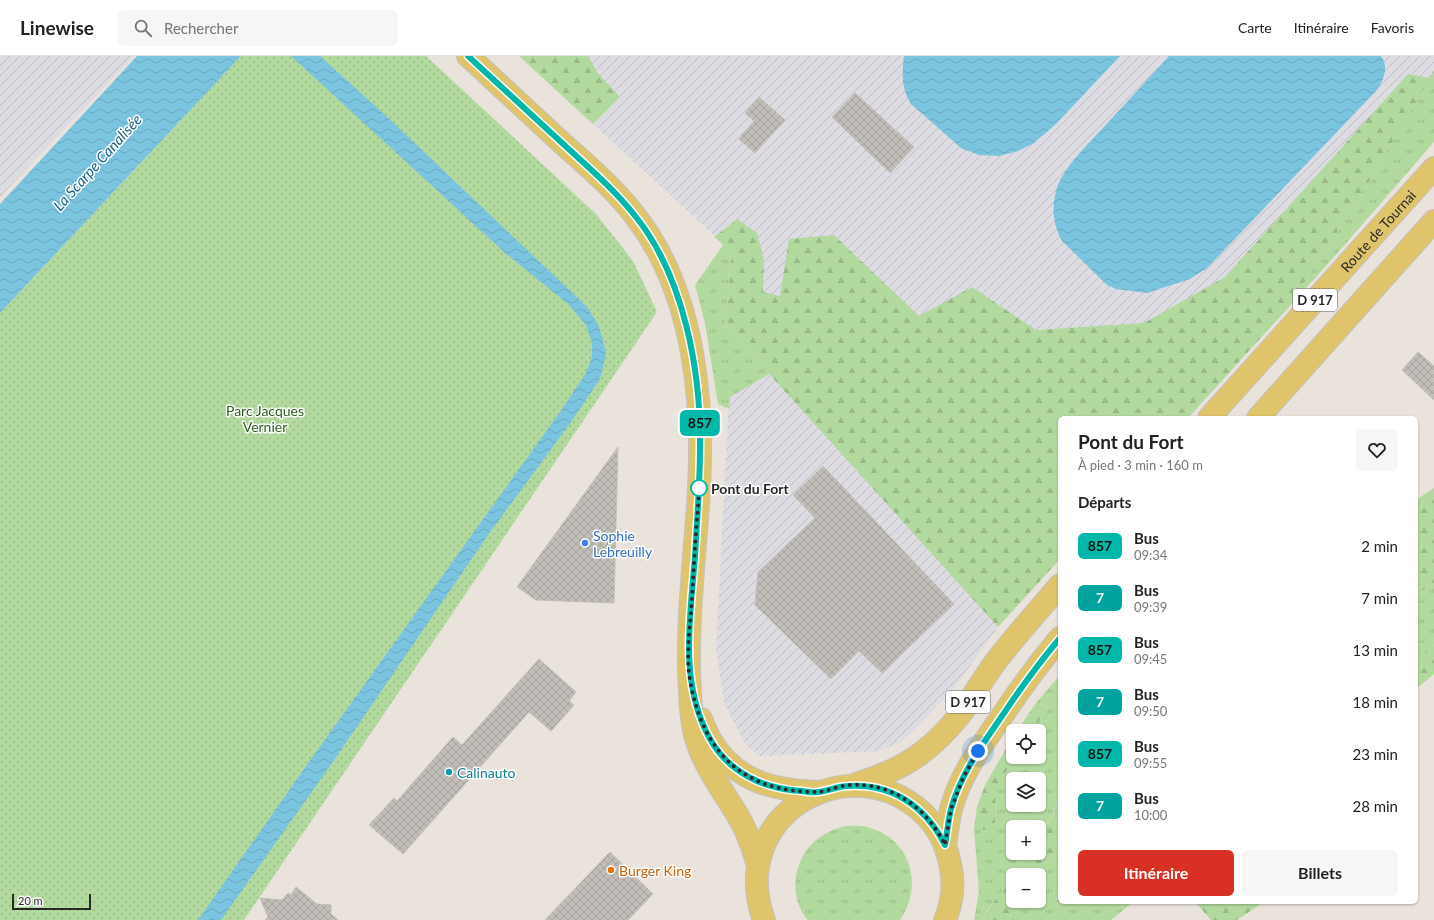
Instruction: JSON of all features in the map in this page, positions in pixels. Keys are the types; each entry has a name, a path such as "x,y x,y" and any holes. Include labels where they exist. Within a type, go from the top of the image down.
{"main road":[{"path":"468,56 609,185 636,217 649,236 668,270 676,292 688,335 699,412 699,491 689,632 689,673 694,730 707,766 742,823 758,866"},
{"name":"Route de Tournai","path":"1211,416 1434,168"},
{"name":"D 917","path":"1260,416 1434,221"},
{"name":"D 917","path":"851,785 890,772 927,750 959,716 997,661 1058,587"},
{"name":"D 917","path":"945,845 951,809 973,760 1017,694 1058,641"},
{"path":"689,673 694,698 710,739 722,755 734,767 747,777 764,784 781,789 818,792"},
{"path":"764,920 758,898 758,866 766,842 779,821 797,804 818,792 840,786 861,785 880,788 904,798 928,818 940,834 945,845 952,872 953,886 946,920"},
{"path":"752,920 758,898"}],"shaded area":[{"path":"0,56 134,56 0,197"},
{"path":"519,56 1434,56 1434,70 1288,308 1190,416 1058,416 1058,561 998,627 955,687 901,742 879,751 760,756 746,745 724,703 716,649 729,397 732,252"}],"green space":[{"name":"Parc Jacques Vernier","path":"241,56 426,56 596,214 633,261 657,312 244,920 0,920 0,313"},
{"path":"519,56 588,56 597,72 620,97 593,124"},
{"path":"1434,70 1434,142 1288,308 1367,185"},
{"path":"1408,74 1430,78 1367,185 1288,308 1190,416 1058,416 1058,561 998,627 725,325 732,252 714,237 737,219 757,233 764,260 763,292 780,296 789,239 834,235 919,316 972,287 1036,330 1144,323 1225,277"},
{"path":"724,244 732,252 725,325 769,374 730,397 729,409 718,404 705,323 695,285"},
{"path":"1434,488 1434,583 1418,594 1418,499"},
{"path":"1434,583 1434,645 1418,658 1418,594"},
{"path":"1434,645 1434,674 1418,687 1418,658"},
{"path":"1058,677 1058,798 1053,814 1046,825 1046,820 1006,820 1006,860 1023,860 1018,868 1006,868 1006,886 987,910 982,920 974,920 979,891 974,830 995,830 996,788 1011,764 1046,764 1046,724 1037,724 1048,708 1036,703"},
{"path":"1036,703 1048,708 1037,724 1022,724"},
{"path":"1006,749 1006,764 1011,764 996,788 995,830 974,830 977,806 986,783"},
{"path":"1058,798 1058,850 1045,868 1018,868 1024,860 1046,860 1046,826 1053,815"},
{"path":"845,826 864,826 884,834 904,853 912,879 911,893 907,907 900,920 808,920 802,911 798,901 796,879 802,858 818,838 837,828"},
{"path":"1058,850 1058,904 1131,904 1111,920 1006,920 1016,908 1046,908 1045,868"},
{"path":"1006,886 1006,908 1016,908 1006,920 982,920"},
{"path":"1197,904 1261,904 1237,920 1211,920"}],"water":[{"name":"La Scarpe Canalisée","path":"137,56 241,56 0,313 0,204"},
{"path":"291,56 320,56 385,115 586,306 598,324 606,354 600,379 571,422 488,535 330,766 221,920 198,920 311,759 560,412 586,373 592,357 592,343 586,325 568,304 504,252"},
{"path":"904,56 1120,56 1056,124 1034,143 1018,151 999,156 979,155 961,148 911,104 905,92 903,80"},
{"path":"1169,56 1381,56 1385,65 1385,73 1377,90 1207,268 1190,279 1147,293 1116,289 1107,285 1062,241 1055,222 1055,195 1060,180 1077,156"}],"building":[{"path":"855,93 914,147 890,173 832,117"},
{"path":"759,97 785,120 755,153 739,139 754,121 745,113"},
{"path":"1418,352 1434,366 1434,400 1402,370"},
{"path":"618,447 614,603 536,600 517,587"},
{"path":"823,466 954,604 882,673 859,651 831,679 755,605 758,572 815,518 793,495"},
{"name":"Calinauto","path":"539,659 576,692 569,701 574,705 551,731 529,712 403,854 369,825 394,798 397,801 453,737 462,745"},
{"name":"Burger King","path":"610,852 653,894 628,920 545,920"},
{"path":"296,887 317,904 331,905 331,914 338,920 265,920 268,917 260,898 282,900 288,893 291,895"}],"bus line":[{"name":"857","path":"468,56 609,185 636,217 659,252 668,270 683,314 690,342 700,428 699,491 689,632 689,673 694,698 710,739 722,755 734,767 747,777 781,789 818,792 840,786 861,785 880,788 892,792 904,798 924,814 940,834 945,845 951,809 963,778 984,742 1017,694 1058,641"}],"place":[{"name":"Pont du Fort","path":"699,488"},
{"name":"Sophie Lebreuilly","path":"585,543"},
{"name":"Calinauto","path":"449,772"},
{"name":"Burger King","path":"611,870"}],"route":[{"path":"699,488 699,486 689,632 689,673 694,698 710,739 722,755 734,767 747,777 781,789 818,792 840,786 861,785 880,788 892,792 904,798 924,814 940,834 945,845 951,809 963,778 978,751"}]}
